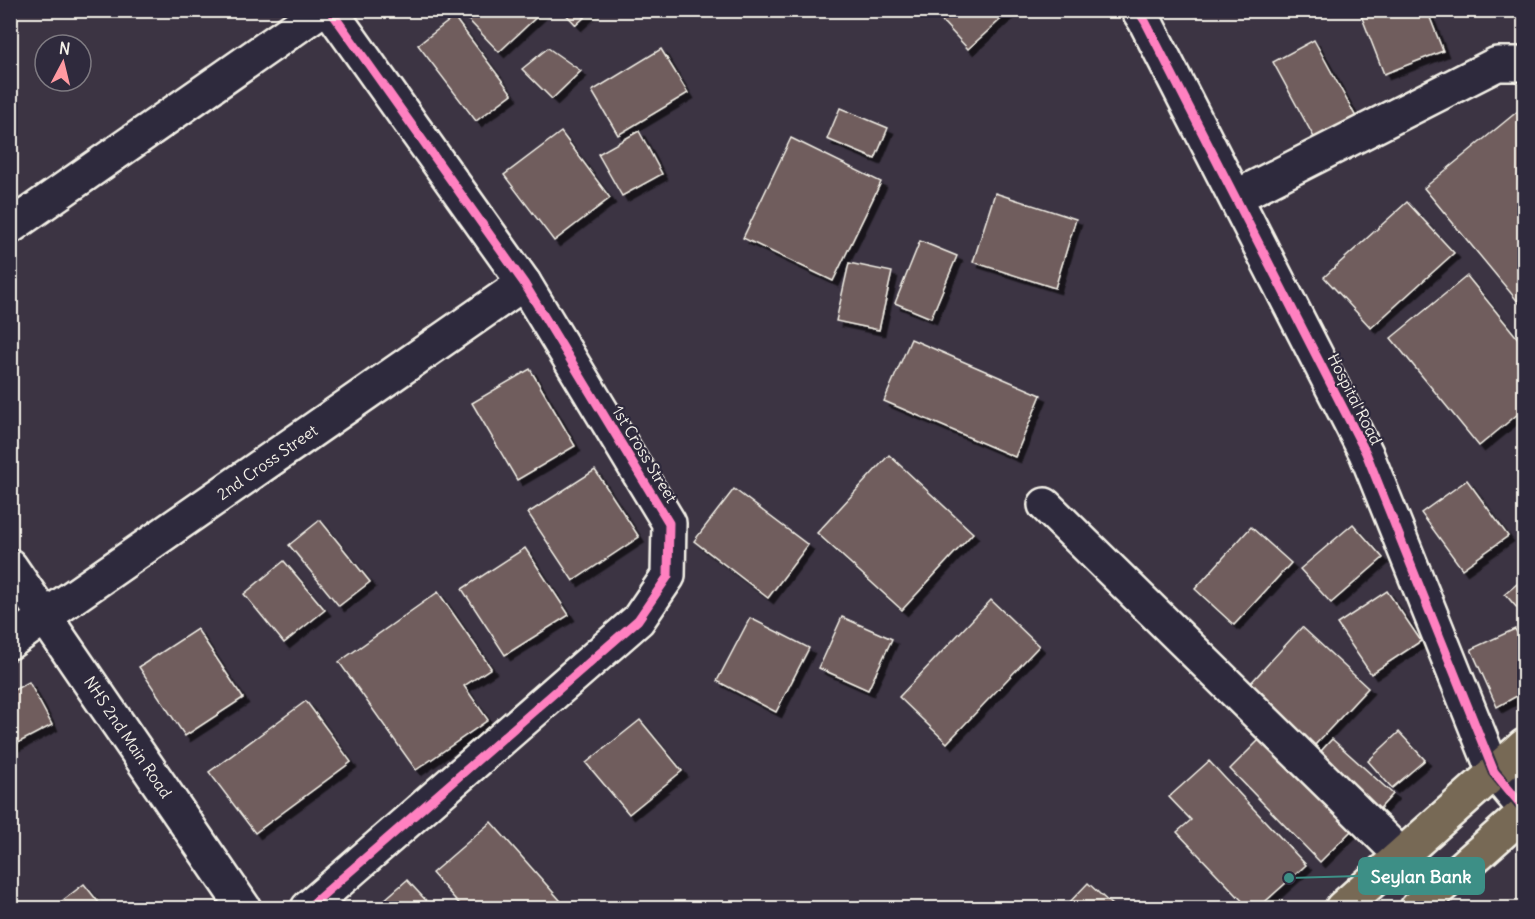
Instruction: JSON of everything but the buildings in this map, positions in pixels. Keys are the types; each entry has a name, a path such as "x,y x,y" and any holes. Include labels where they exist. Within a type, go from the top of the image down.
{"highway":[{"path":"1342,909 1524,746"},
{"path":"1417,909 1524,811"}],"street":[{"path":"10,227 321,10"},
{"name":"1st Cross Street","path":"308,909 638,620 668,576 669,523 524,283 330,10"},
{"name":"Hospital Road","path":"1138,10 1366,453 1494,772 1524,811"},
{"path":"1236,197 1497,64 1524,64"},
{"name":"2nd Cross Street","path":"10,642 524,283"},
{"path":"1045,505 1402,856"},
{"name":"NHS 2nd Main Road","path":"10,566 244,909"}],"cycle path":[{"path":"308,908 638,620 668,576 669,523 524,283 330,10"},
{"path":"1138,10 1366,453 1494,772 1524,808"}],"place":[{"name":"Seylan Bank","path":"1289,878"}]}
